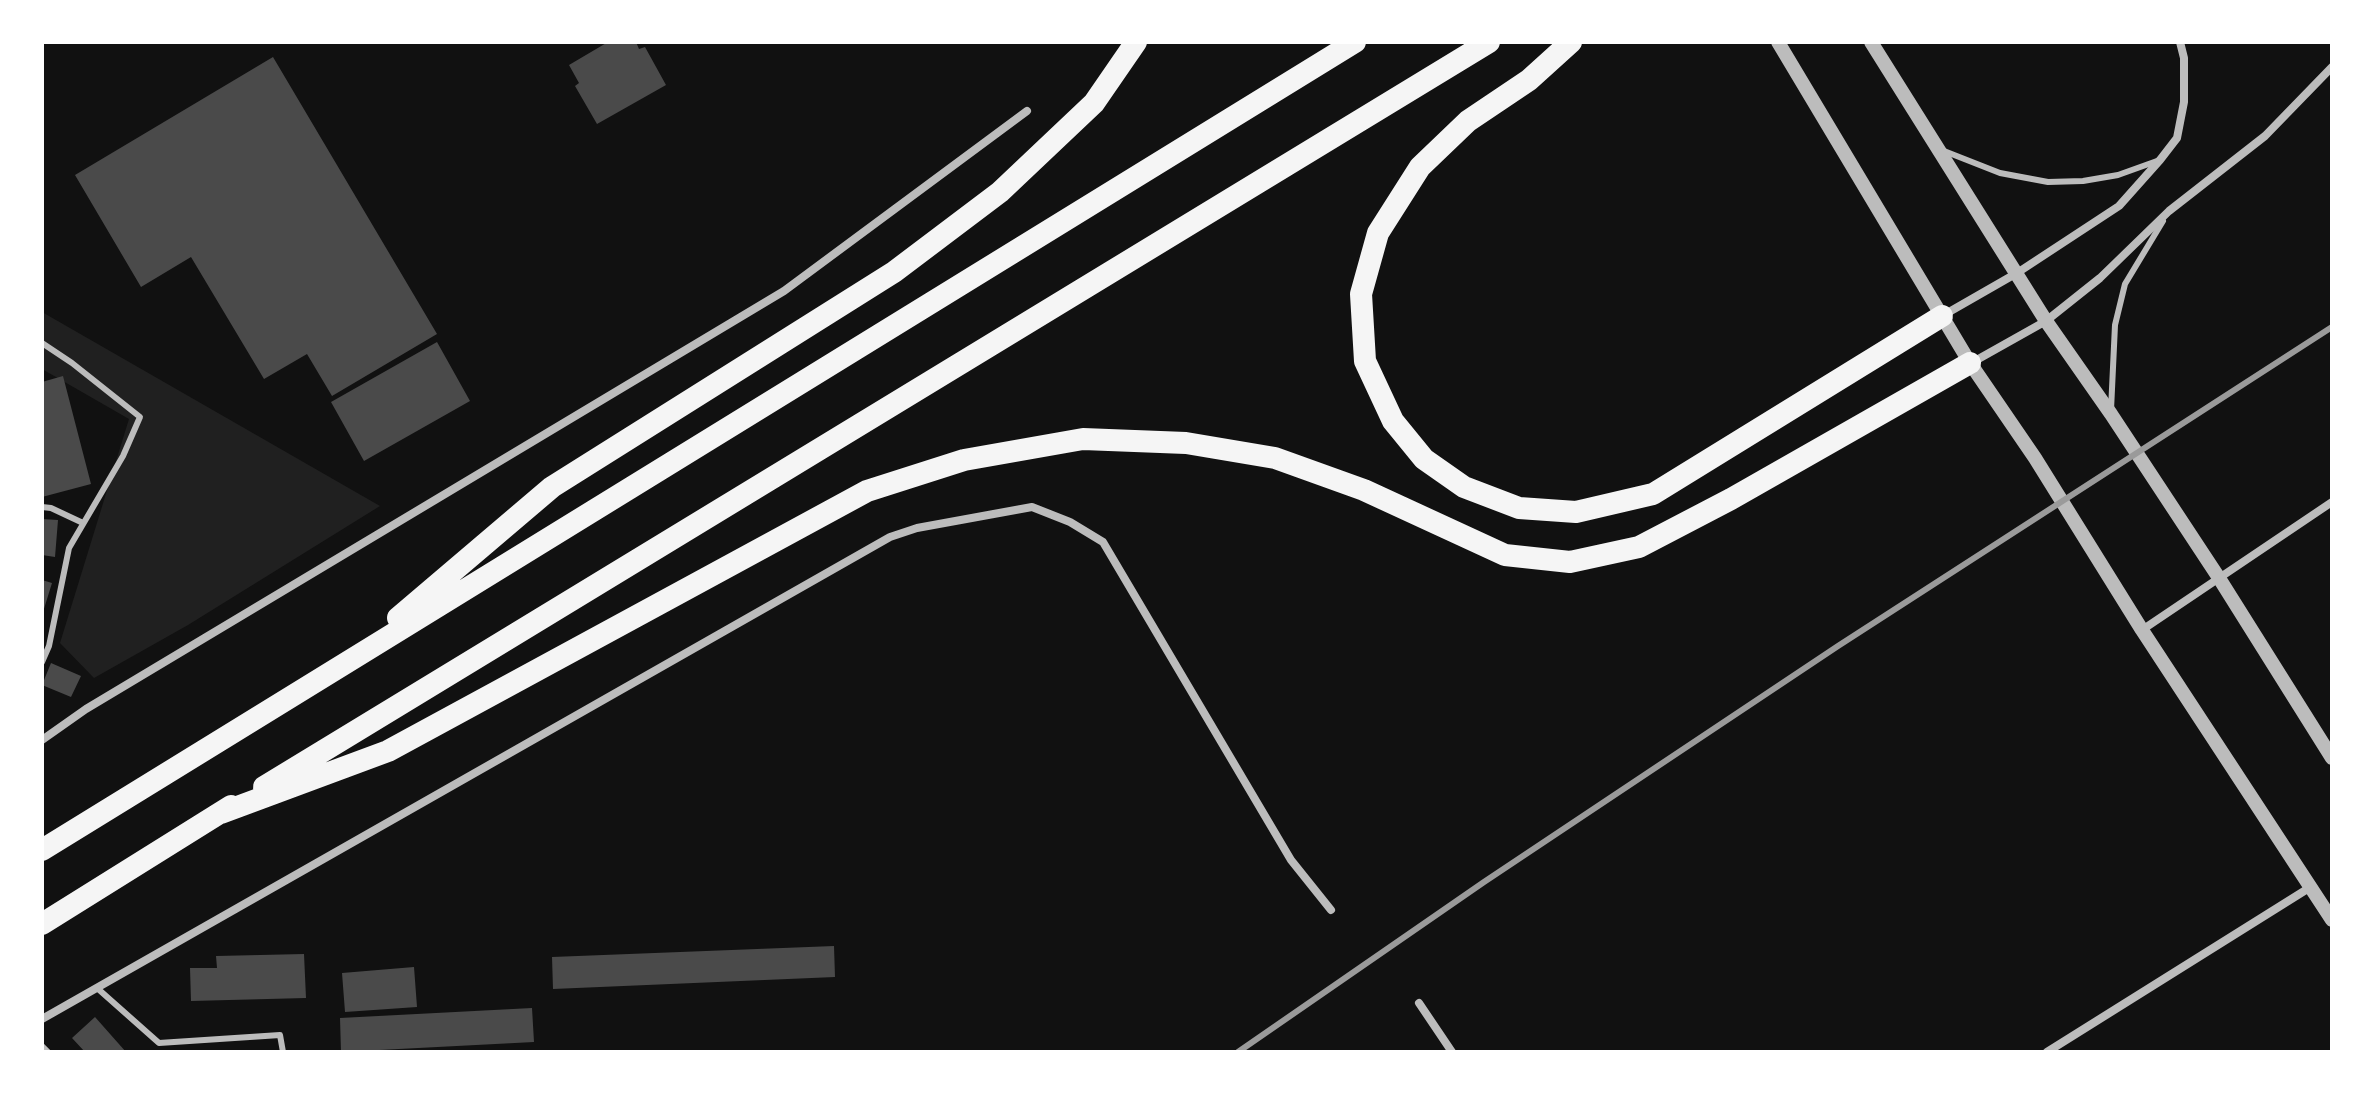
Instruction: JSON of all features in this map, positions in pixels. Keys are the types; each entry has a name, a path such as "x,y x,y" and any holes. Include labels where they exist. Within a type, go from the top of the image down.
{"highway":[{"path":"341,666 552,487 894,272 1000,192 1094,103 1136,42"},
{"path":"42,850 1355,42"},
{"path":"42,924 1489,42"},
{"path":"1571,42 1529,80 1468,121 1420,167 1378,233 1361,294 1365,361 1393,421 1424,459 1464,487 1519,508 1576,512 1653,494 1942,316"},
{"path":"221,813 388,751 867,491 964,460 1083,439 1186,443 1216,448 1275,458 1364,490 1505,555 1570,562 1639,547 1731,499 1970,363"}],"street":[{"path":"1778,42 1970,363 2035,458 2142,630 2332,920"},
{"path":"1871,42 2046,321 2219,578 2332,758"},
{"path":"1942,316 2017,273 2119,206 2160,160 2177,138 2184,102 2184,58 2180,42"},
{"path":"1970,363 2046,321 2119,261 2169,211 2265,136 2332,67"},
{"path":"42,740 86,709 784,291 1027,111"},
{"path":"2142,630 2332,502"},
{"path":"42,1019 890,537 917,528 1032,507 1070,522 1103,542 1291,860 1331,910"},
{"path":"2047,1052 2309,888"},
{"path":"1419,1003 1452,1052"}],"lane":[{"path":"1936,148 2000,173 2048,182 2083,181 2118,175 2160,160"},
{"path":"2111,414 2115,325 2125,284 2169,211"},
{"path":"42,343 140,417 123,456 69,548 49,646 42,662"},
{"path":"42,507 83,523"},
{"path":"97,988 159,1043 280,1035 283,1052"},
{"path":"42,1046 48,1052"}],"shaded area":[{"path":"42,312 380,506 188,625 94,678 60,643 129,419 42,369"}],"building":[{"path":"608,42 636,42 639,49 645,47 666,85 597,124 575,86 579,83 569,65"},
{"path":"273,57 437,334 332,396 307,354 264,379 191,257 141,287 75,175"},
{"path":"437,342 470,401 364,461 331,402"},
{"path":"63,376 91,484 42,497 42,382"},
{"path":"42,519 58,520 55,557 42,555"},
{"path":"42,580 52,583 43,612 42,612"},
{"path":"51,663 81,676 71,697 42,685"},
{"path":"834,946 835,977 553,989 552,957"},
{"path":"304,954 306,998 191,1001 190,968 217,968 216,956"},
{"path":"414,967 417,1007 345,1012 342,973"},
{"path":"532,1008 534,1042 341,1052 340,1018"},
{"path":"95,1017 126,1052 85,1052 72,1038"}],"railway":[{"path":"1238,1052 1484,882 1838,646 2332,327"}]}
